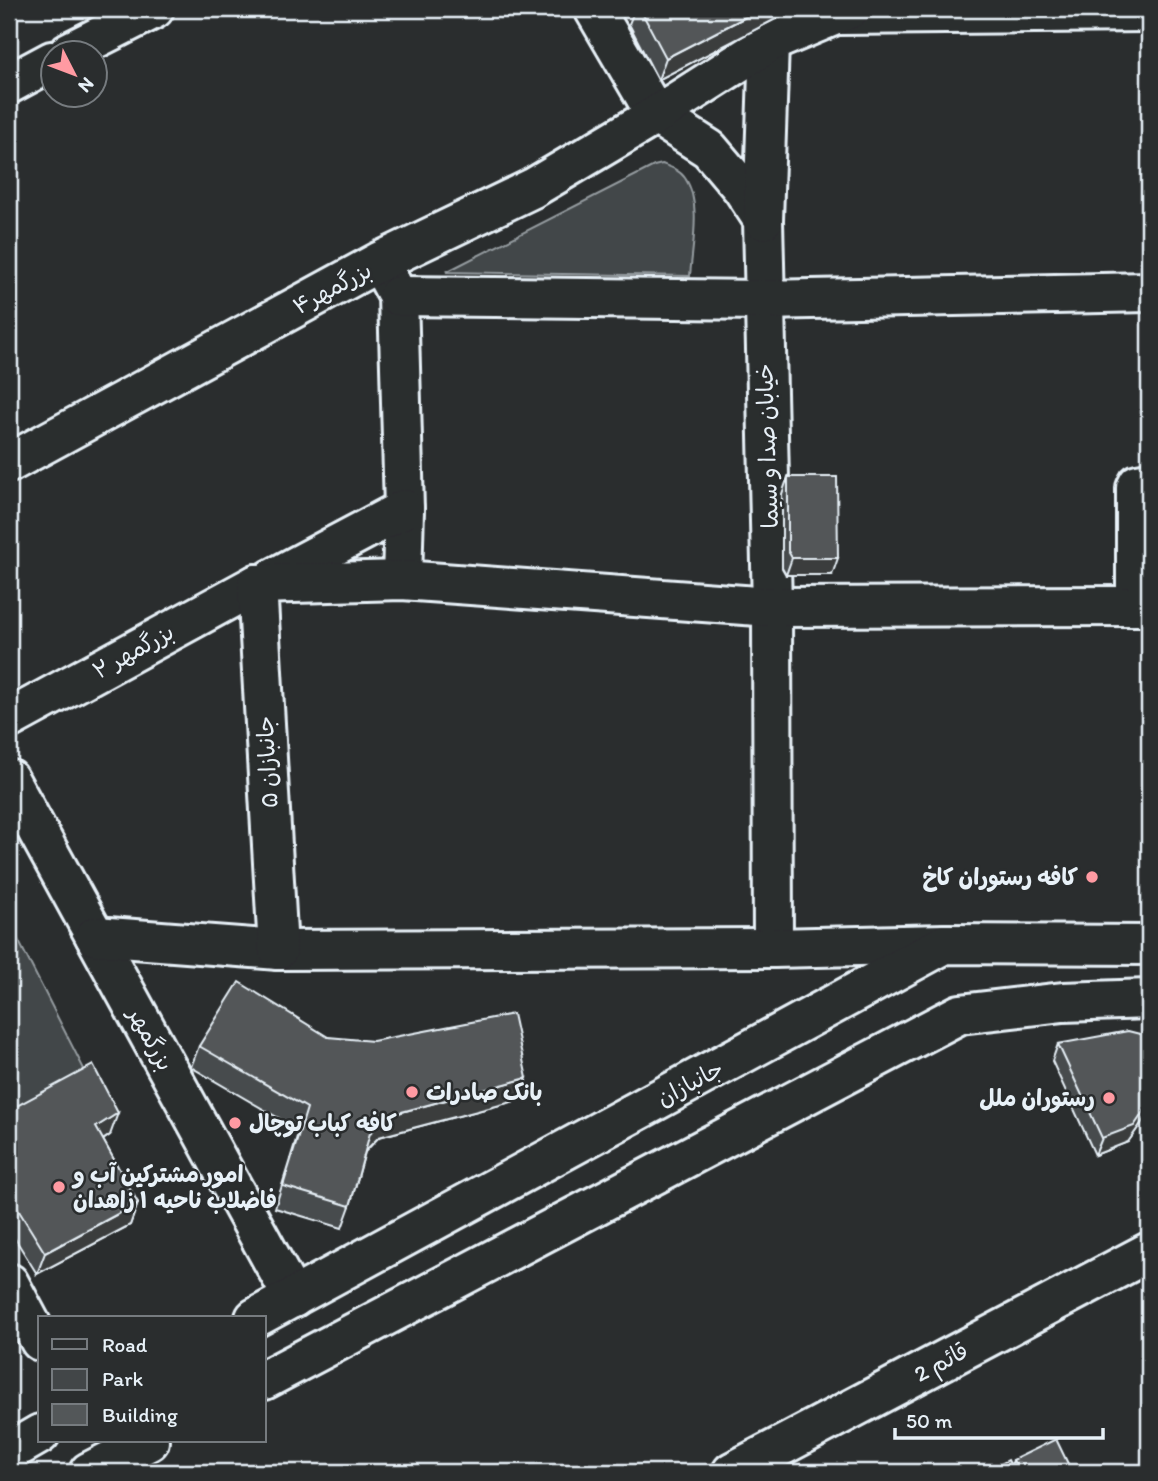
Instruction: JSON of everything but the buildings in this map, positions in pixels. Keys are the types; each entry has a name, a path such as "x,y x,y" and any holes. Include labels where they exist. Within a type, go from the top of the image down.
{"street":[{"path":"97,38 154,9"},
{"path":"594,9 656,115 709,149 742,188 763,220"},
{"path":"844,12 1149,12"},
{"name":"بزرگمهر۴","path":"9,463 379,262 533,188 656,115 769,43 844,12"},
{"name":"خیابان صدا و سیما","path":"769,43 763,300 772,607 773,948"},
{"path":"9,84 38,68"},
{"path":"379,262 398,296 404,509 402,580"},
{"path":"398,296 763,300 1149,292"},
{"path":"262,583 402,580 772,607 1143,606 1136,488 1138,484 1149,482"},
{"name":"بزرگمهر ۲","path":"9,719 404,509"},
{"name":"جانبازان ۵","path":"262,583 278,950"},
{"name":"بزرگمهر","path":"9,779 293,1298"},
{"path":"94,936 278,950 773,948 946,944"},
{"name":"جانبازان","path":"259,1316 946,944 1149,946"},
{"path":"266,1379 960,1014 1063,1002 1149,999"},
{"name":"قائم 2","path":"732,1472 1149,1252"},
{"path":"9,1283 38,1337"},
{"path":"9,1452 38,1435"},
{"path":"94,1463 146,1442"}],"green space":[{"path":"662,164 683,175 693,200 695,226 690,276 446,272 654,166"},
{"path":"9,922 88,1077 9,1118"}],"place":[{"name":"کافه رستوران کاخ","path":"1092,877"},
{"name":"بانک صادرات","path":"412,1092"},
{"name":"رستوران ملل","path":"1109,1098"},
{"name":"کافه کباب توچال","path":"235,1123"},
{"name":"امور مشترکین آب و فاضلاب ناحیه ۱ زاهدان","path":"59,1187"}]}
